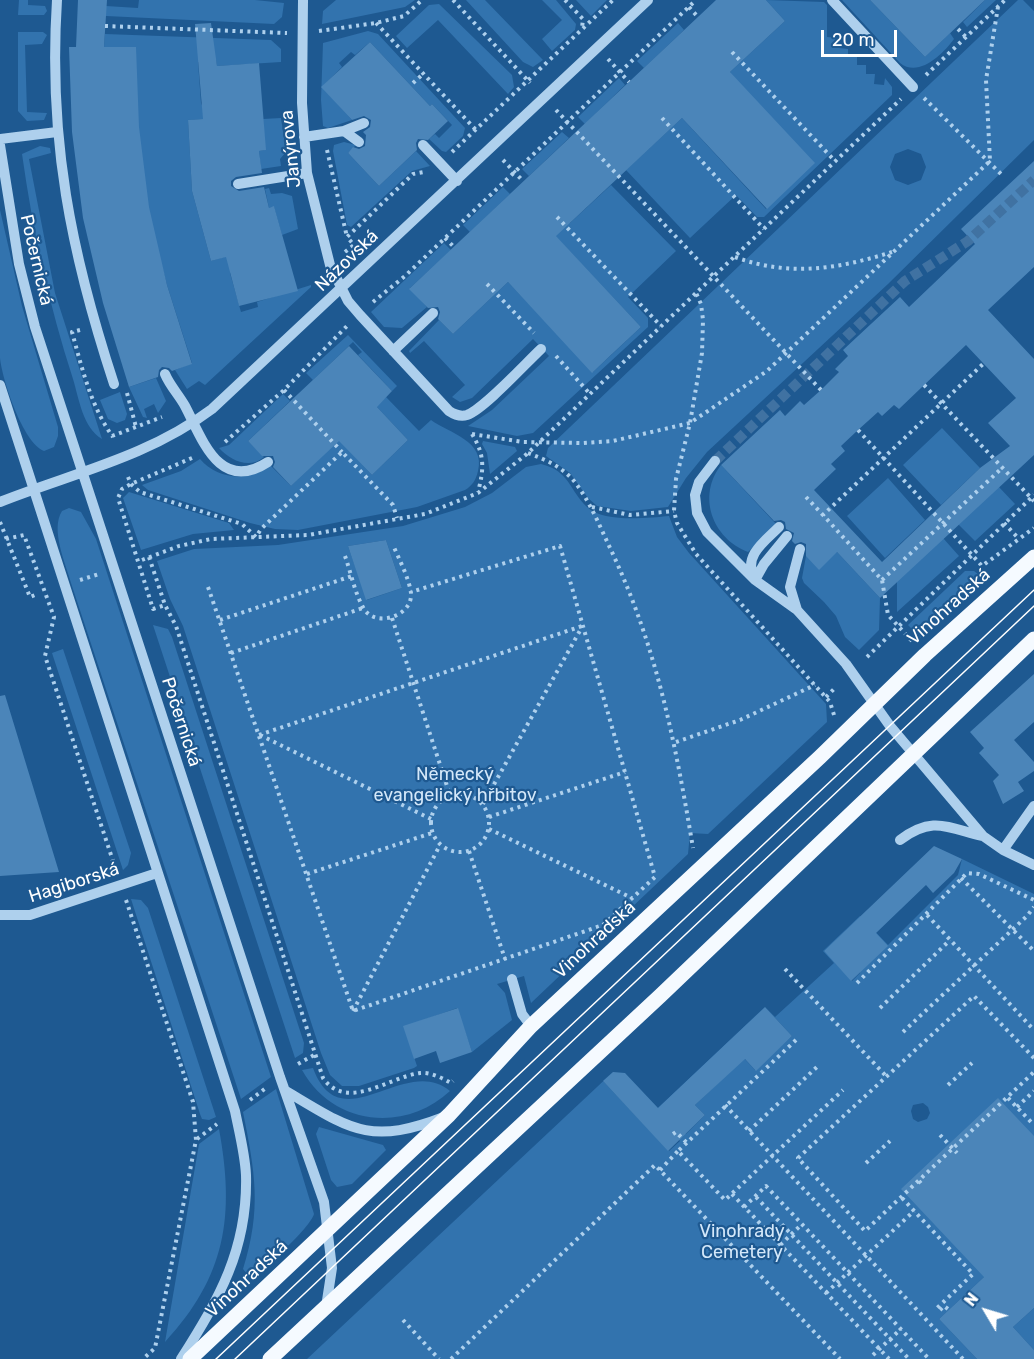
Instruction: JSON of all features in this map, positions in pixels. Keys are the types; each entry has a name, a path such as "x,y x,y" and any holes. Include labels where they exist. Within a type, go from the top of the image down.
{"main road":[{"name":"Vinohradská","path":"190,1359 449,1115 531,1026 812,765 873,704 1034,557"},
{"path":"270,1359 914,756 1034,639"}],"street":[{"path":"57,0 54,79 64,193 94,324 114,384"},
{"name":"Janýrova","path":"303,0 301,33 307,173 330,265 342,289 360,315 449,411 461,416 481,406 541,349"},
{"path":"832,0 913,87"},
{"name":"Názovská","path":"0,502 122,460 193,423 212,409 492,148 643,2"},
{"path":"304,137 344,132 364,123"},
{"path":"0,139 57,132"},
{"path":"344,132 359,142"},
{"name":"Počernická","path":"0,145 19,264 35,327 324,1202 332,1268 326,1306"},
{"path":"423,145 457,181"},
{"path":"238,184 307,173"},
{"path":"393,351 433,313"},
{"path":"165,374 170,386 185,404 209,454 226,467 252,470 268,462"},
{"path":"0,385 235,1111 246,1172 245,1212 238,1249 223,1289 181,1359"},
{"path":"715,461 699,482 695,495 697,513 707,532 755,580 797,610 852,671 873,704 982,836 1003,850 1034,865"},
{"path":"755,580 750,569 752,556 779,527"},
{"path":"755,580 764,564 788,536"},
{"path":"797,610 790,587 800,549"},
{"path":"1003,850 1034,806"},
{"path":"900,840 917,827 930,824 982,836"},
{"name":"Hagiborská","path":"0,915 30,915 158,873"},
{"path":"512,979 522,1014 531,1026"},
{"path":"286,1091 338,1122 361,1130 388,1133 419,1127 449,1115"}],"path":[{"path":"105,26 301,33 376,23 404,16 422,0"},
{"path":"453,0 821,390"},
{"path":"566,0 583,19 582,30 629,82"},
{"path":"330,265 354,245 347,237 413,174 432,170 613,0"},
{"path":"215,444 229,441 696,0"},
{"path":"142,560 197,542 308,535 425,514 478,493 528,453 1005,0"},
{"path":"472,434 538,443 613,441 690,423 744,388 786,354 990,162 986,80 998,6"},
{"path":"689,7 698,17"},
{"path":"376,23 524,181"},
{"path":"958,28 966,37"},
{"path":"732,52 835,161"},
{"path":"413,84 423,74"},
{"path":"913,87 1004,177"},
{"path":"662,118 764,229"},
{"path":"558,217 661,326"},
{"path":"445,238 454,247"},
{"path":"735,256 764,267 822,270 894,251"},
{"path":"696,293 703,320 702,353 690,423 679,461 674,511 682,534 696,554 826,697 834,710 831,722"},
{"path":"94,324 72,332 102,423 113,438 185,404"},
{"path":"823,515 983,364"},
{"path":"867,657 1004,523 1033,498 924,385"},
{"path":"284,390 393,505 397,518"},
{"path":"129,401 136,427"},
{"path":"858,430 982,566 1034,528"},
{"path":"256,537 261,529 342,452"},
{"path":"528,453 553,463 565,472 591,507 624,577 651,646 676,742 694,853"},
{"path":"165,605 153,609 118,498 122,489 130,484 166,471 195,456"},
{"path":"882,580 1002,468"},
{"path":"128,477 130,484 140,492 242,524 256,537"},
{"path":"806,498 882,580 888,615 914,643"},
{"path":"591,507 615,514 630,515 674,511"},
{"path":"0,522 30,597 36,595"},
{"path":"1004,523 1019,539"},
{"path":"6,539 24,535 54,617 45,656 193,1102 196,1140 155,1348 143,1359"},
{"path":"345,556 363,608 370,616 381,619 392,618 406,608 411,592 393,545"},
{"path":"353,1011 603,925 655,878 560,546 411,592"},
{"path":"149,557 165,605 176,626 314,1055 328,1085 343,1093 354,1093 419,1073 433,1074 451,1083 459,1076"},
{"path":"71,583 105,572"},
{"path":"220,620 352,576"},
{"path":"208,587 353,1011"},
{"path":"231,653 363,608"},
{"path":"392,618 450,795"},
{"path":"259,735 583,626"},
{"path":"483,804 583,626"},
{"path":"676,742 740,720 815,685"},
{"path":"826,697 836,687"},
{"path":"259,735 431,819"},
{"path":"489,817 625,772"},
{"path":"462,794 474,797 483,804 489,817 489,829 485,839 469,852 448,850 440,845 432,833 431,819 434,809 450,795 462,794"},
{"path":"489,829 632,898"},
{"path":"306,874 432,833"},
{"path":"353,1011 440,845"},
{"path":"469,852 512,979"},
{"path":"857,983 967,873 979,874 1034,900"},
{"path":"961,878 1034,951"},
{"path":"903,1032 1013,930 1034,907"},
{"path":"927,915 1034,1030"},
{"path":"880,1008 950,939"},
{"path":"785,969 886,1076"},
{"path":"1034,1058 974,996 798,1158 865,1231 919,1181 956,1151 1034,1072"},
{"path":"660,1170 725,1105 796,1040"},
{"path":"298,1064 314,1055"},
{"path":"948,1084 972,1063"},
{"path":"749,1131 819,1065"},
{"path":"242,1105 273,1082"},
{"path":"678,1151 725,1200 843,1090"},
{"path":"1017,1107 1034,1091"},
{"path":"1008,1098 1034,1125"},
{"path":"725,1105 963,1359"},
{"path":"196,1140 218,1124"},
{"path":"673,1134 676,1132 687,1143"},
{"path":"940,1135 956,1151"},
{"path":"867,1163 890,1141"},
{"path":"451,1359 655,1165 840,1359"},
{"path":"919,1181 923,1186"},
{"path":"744,1207 766,1186 929,1359"},
{"path":"732,1194 890,1359"},
{"path":"756,1197 909,1359"},
{"path":"902,1198 973,1274 937,1308 939,1311 944,1306 948,1309"},
{"path":"826,1293 914,1211"},
{"path":"775,1250 802,1224"},
{"path":"403,1320 439,1359"},
{"path":"873,1355 901,1329"}],"green space":[{"path":"19,0 28,0 28,5 45,6 47,11 44,15 18,15"},
{"path":"139,0 255,0 284,3 282,17 274,24 106,16 106,6 138,8"},
{"path":"336,0 415,0 405,7 322,24 323,11"},
{"path":"466,0 485,0 543,60 533,67 523,62"},
{"path":"542,0 556,0 576,24 575,30 552,51 542,39 562,20"},
{"path":"576,0 607,0 591,16"},
{"path":"766,0 824,2 827,5 827,37 839,38 839,48 848,49 848,57 857,57 857,65 866,65 866,74 875,74 874,84 884,85 885,78 892,87 892,95 764,217 757,217 736,195 690,238 626,170 682,118 766,209 786,190 730,72 785,21"},
{"path":"842,0 870,0 925,57 950,33 954,39 930,62 915,68 907,67 900,63"},
{"path":"985,0 996,0 967,27 963,22"},
{"path":"1018,0 1023,0 1034,11 1034,140 888,284 707,452 686,478 668,507 631,511 597,506 588,498 570,473 546,456 548,448","holes":["908,149 921,154 926,167 921,180 908,185 895,180 890,167 895,154"]},
{"path":"439,4 512,75 514,87 508,94 438,20 407,48 396,36 429,5"},
{"path":"678,23 684,30 644,68 637,61"},
{"path":"368,31 378,34 465,128 463,136 446,152 429,139 435,134 439,138 452,125 432,104 430,106 370,42 355,55 351,52 339,63 342,67 322,87 352,120 328,128 323,126 321,100 323,43"},
{"path":"18,32 43,32 47,35 42,44 25,45 27,112 47,113 44,120 27,121 18,111"},
{"path":"105,34 271,40 281,49 281,62 217,66 216,60 198,62 201,103 208,119 188,120 192,191 211,261 231,255 230,273 241,312 258,307 257,302 311,285 311,287 205,385 199,381 187,389 175,370 192,363 167,285 104,47"},
{"path":"619,78 625,85 585,124 578,117"},
{"path":"281,118 286,152 280,159 281,166 261,169 259,151 265,150 263,119"},
{"path":"562,132 569,138 529,176 522,169"},
{"path":"344,142 356,145 348,153 379,186 416,151 430,166 412,171 351,227 347,225 333,151 334,145"},
{"path":"40,146 50,148 51,153 29,159 55,293 102,439 90,428 80,404 56,324 31,212 22,154"},
{"path":"611,185 676,251 628,297 648,318 648,327 533,433 517,436 468,426 492,410 549,356 533,339 472,398 460,402 452,397 465,385 424,341 410,353 409,351 439,320 453,334 508,282 593,372 641,327 547,227 570,223"},
{"path":"503,187 510,194 470,232 463,225"},
{"path":"269,188 271,194 282,193 292,196 298,229 282,235 274,207 269,208 265,189"},
{"path":"0,210 22,306 58,427 54,447 44,451 36,446 21,424 9,395 0,358"},
{"path":"444,243 451,250 410,288 427,307 402,328 384,327 371,312"},
{"path":"348,335 397,386 392,391 358,355 362,352 353,342 313,380 306,373"},
{"path":"156,378 166,401 158,413 154,404 144,409 147,418 143,417 129,387"},
{"path":"120,392 127,414 125,420 117,423 108,419 100,400"},
{"path":"283,394 290,401 248,441 264,457 252,463 240,462 219,448 229,445"},
{"path":"386,397 419,431 431,420 471,445 477,452 479,461 476,477 470,487 417,507 298,530 275,529 250,523 148,490 142,485 181,471 200,459 215,471 234,476 253,474 270,465 291,486 339,440 372,475 408,440 376,406"},
{"path":"942,428 980,468 941,505 903,465"},
{"path":"483,441 515,447 517,451 490,474"},
{"name":"Německý evangelický hřbitov","path":"541,464 558,471 581,501 594,512 626,518 669,516 677,537 689,553 826,704 827,722 708,834 690,833 688,854 531,1003 524,976 497,984 505,993 512,1020 472,1052 457,1008 404,1027 417,1066 359,1086 342,1086 330,1075 321,1053 183,626 170,599 157,561 194,549 278,545 403,526 465,507 492,493 526,467","holes":["386,540 402,588 367,600 348,546"]},
{"path":"721,465 777,525 748,552 725,537 712,515 710,490"},
{"path":"888,478 925,520 885,558 847,516"},
{"path":"998,486 1015,504 975,541 958,524"},
{"path":"129,492 229,523 234,530 193,534 141,550 123,498"},
{"path":"69,508 81,512 96,539 271,1077 241,1099 63,557 58,537 59,519 62,511"},
{"path":"943,538 959,556 897,612 897,581"},
{"path":"837,552 880,598 879,630 859,650 845,637 836,616 804,583 802,578 806,556"},
{"path":"965,571 974,571 979,575 931,617 921,638 908,625"},
{"path":"153,625 168,629 172,637 304,1043 303,1053 295,1058"},
{"path":"63,649 131,853 128,865 123,870 52,653"},
{"name":"Vinohrady Cemetery","path":"962,859 1034,894 1034,1136 984,1277 939,1319 977,1359 307,1359 603,1081 669,1151 680,1141 654,1113 658,1108 765,1007 775,1017 834,963 823,951 860,916 888,945 958,875","holes":["860,917 860,973 852,981 824,951","765,1007 792,1036 755,1070 729,1042","732,1070 695,1105 705,1115 686,1134 660,1107","923,1103 928,1107 930,1113 927,1119 918,1122 913,1119 911,1111 913,1105"]},
{"path":"131,899 141,900 148,908 216,1117 209,1120 202,1119 200,1114"},
{"path":"313,1068 325,1089 340,1098 357,1098 414,1082 432,1082 450,1091 432,1104 412,1113 392,1118 371,1117 351,1112 332,1103 315,1089 302,1070"},
{"path":"276,1089 314,1214 311,1221 285,1249 264,1267 248,1275 243,1269 253,1228 255,1190 243,1112"},
{"path":"319,1127 383,1145 386,1150 352,1184 337,1187 331,1180 316,1134"},
{"path":"219,1129 226,1190 221,1243 213,1269 201,1293 165,1342 199,1144"},
{"path":"1034,1308 1034,1350 1013,1327"}],"building":[{"path":"78,0 107,0 104,47 136,47 139,127 149,207 167,285 192,364 172,371 162,367 158,377 129,387 103,303 83,218 72,132 69,47 76,47"},
{"path":"716,0 766,0 785,21 730,72 815,163 767,209 682,118 556,236 641,327 592,373 508,282 453,334 438,319 440,312 438,307 428,308 409,289"},
{"path":"870,0 985,0 925,57"},
{"path":"211,23 217,66 259,63 266,150 259,151 262,173 236,177 231,181 231,186 239,191 264,187 269,208 274,206 298,291 239,306 226,257 211,261 192,191 188,120 203,119 195,24"},
{"path":"370,42 430,106 432,104 448,121 428,140 418,139 417,150 379,186 348,153 353,147 359,149 365,146 366,135 363,132 370,127 371,120 364,116 352,120 321,87"},
{"path":"1034,161 1034,267 988,310 1034,359 1034,455 880,598 837,552 819,570 806,556 806,544 801,542 795,544 792,541 794,533 786,529 785,522 774,521 721,465 780,410 785,416 800,401 804,405 821,390 839,372 835,369 848,356 843,350 900,297 909,307 975,244 961,229","holes":["966,345 1016,398 988,423 1010,446 980,468 882,562 814,490 836,469 831,464 845,451 841,446 878,412 882,416 894,405 899,409"]},
{"path":"349,346 392,391 377,407 408,440 372,475 339,441 291,486 273,467 275,462 273,456 262,456 248,441"},
{"path":"386,540 402,588 366,600 348,546"},
{"path":"1034,674 1034,722 1014,740 1034,762 1034,771 1018,782 1024,791 1003,804 993,781 999,775 979,753 984,748 970,732"},
{"path":"5,695 59,872 0,876 0,696"},
{"path":"934,846 962,859 954,873 933,893 926,885 876,933 888,946 851,981 824,951"},
{"path":"765,1007 792,1036 756,1071 745,1059 695,1105 705,1115 668,1151 603,1081 613,1072 625,1073 658,1108"},
{"path":"458,1008 472,1052 440,1063 436,1051 414,1059 403,1026"},
{"path":"998,1098 1034,1136 1034,1308 1013,1327 1034,1350 1034,1359 977,1359 939,1319 984,1277 901,1189"}],"tunnel":[{"path":"715,461 905,281 968,241 1034,180"}],"tram line":[{"path":"216,1359 1034,590"},
{"path":"235,1359 1034,606"}]}
